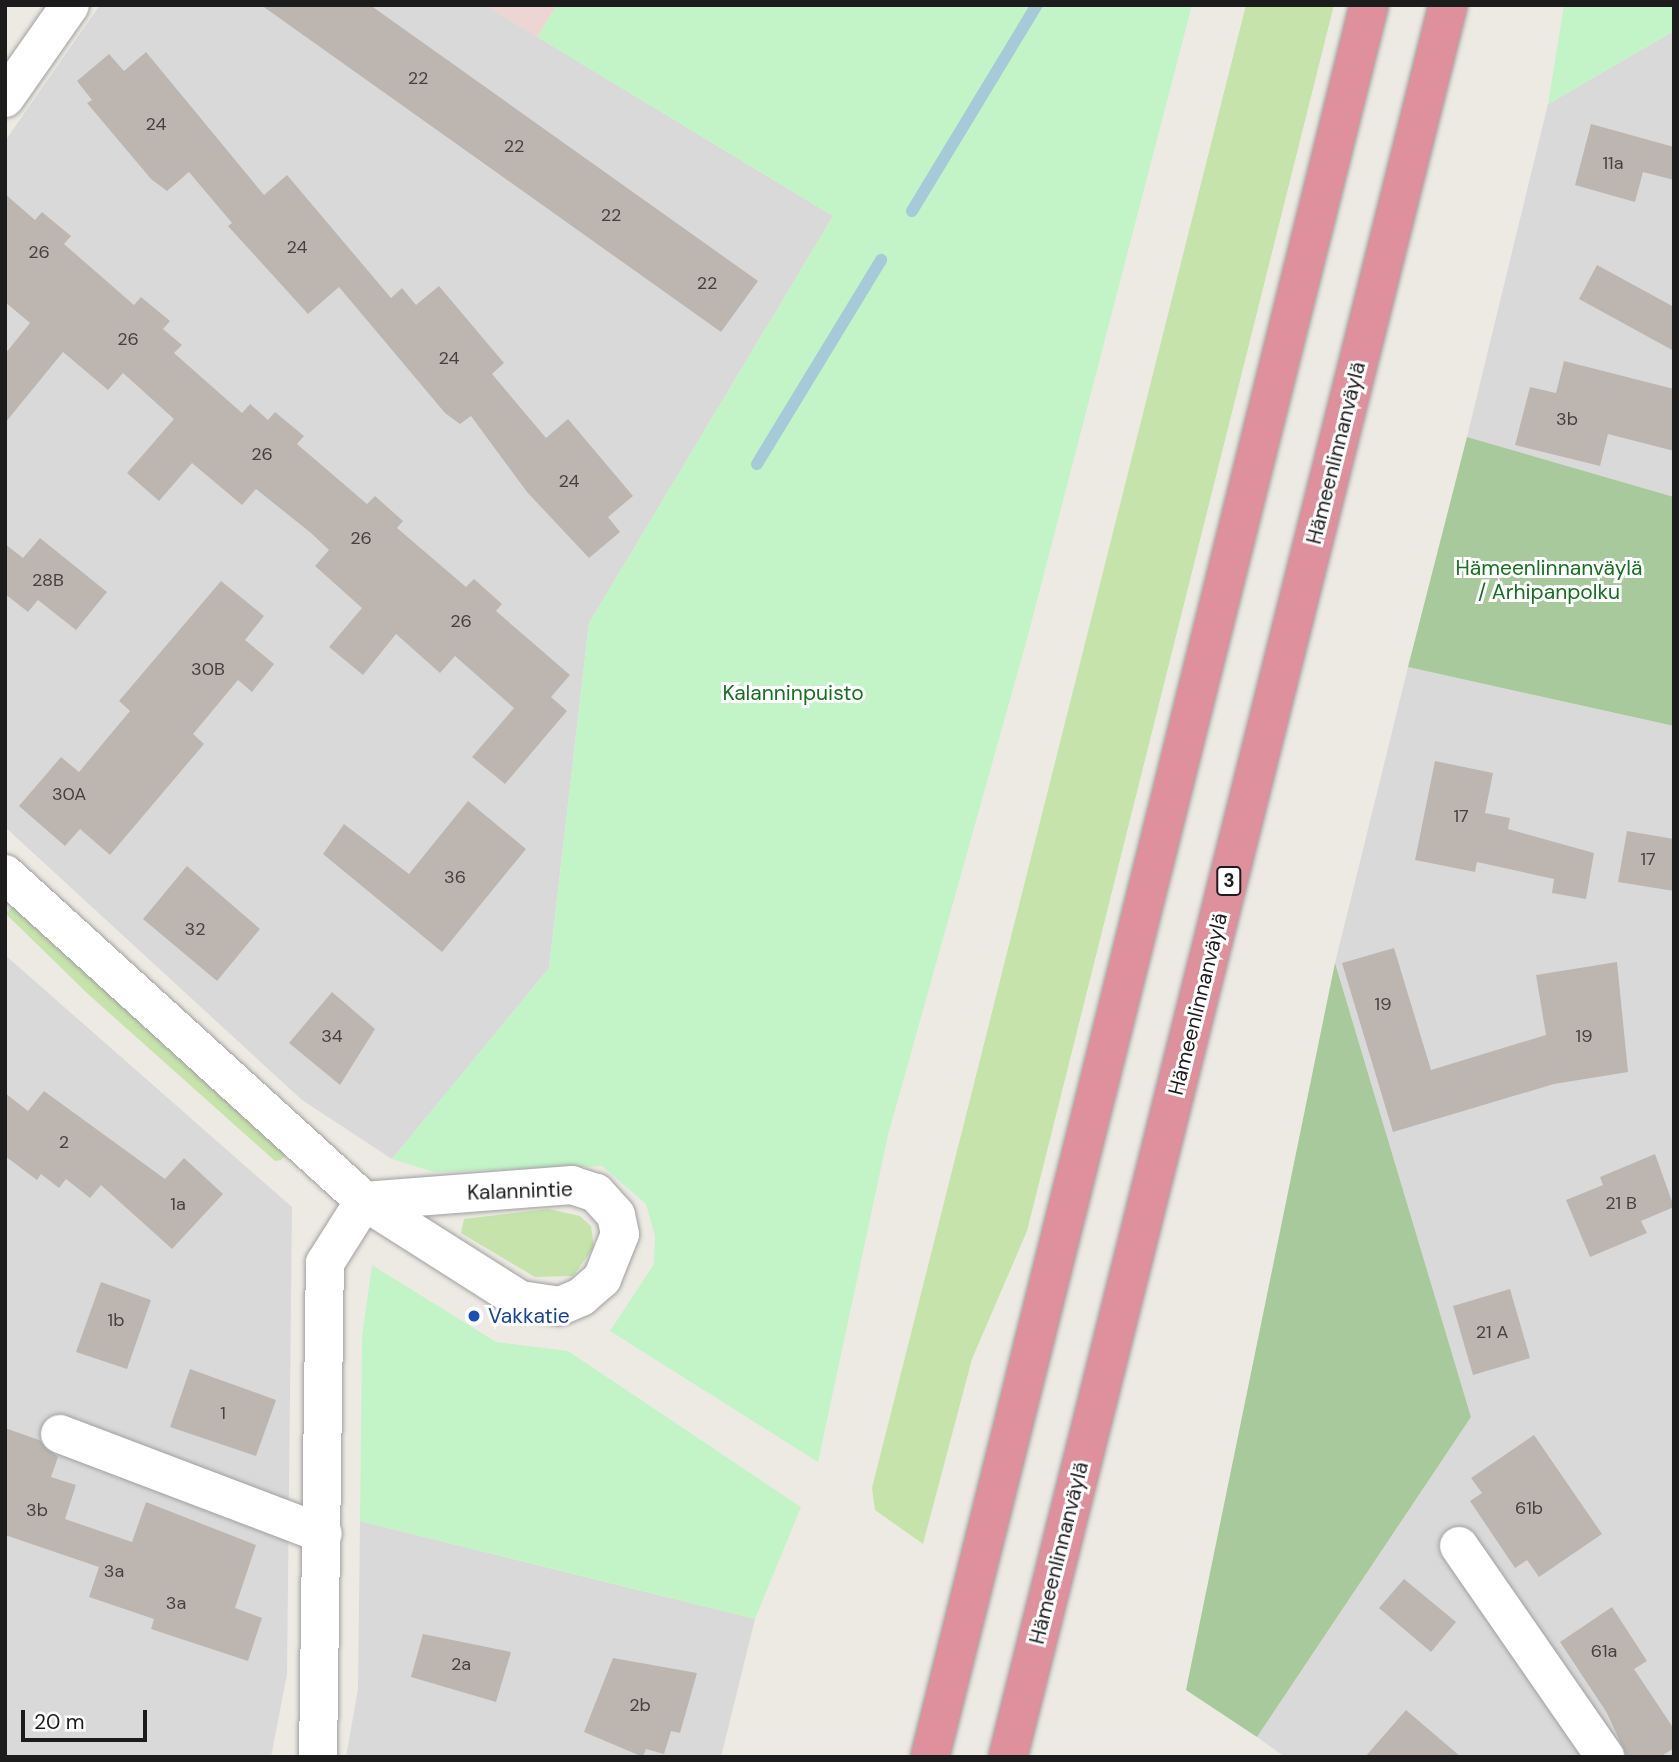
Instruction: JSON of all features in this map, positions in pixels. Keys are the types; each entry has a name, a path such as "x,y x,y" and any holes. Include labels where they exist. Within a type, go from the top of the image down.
{"highway":[{"path":"930,1757 1369,5"},
{"name":"Hämeenlinnanväylä","path":"1008,1757 1448,5"}],"street":[{"path":"5,98 71,5"},
{"name":"Kalannintie","path":"5,874 364,1201 520,1300 560,1306 602,1279 620,1234 616,1215 596,1193 572,1185 364,1201"},
{"path":"318,1757 323,1534 324,1263 364,1201"},
{"path":"60,1434 323,1534"},
{"path":"1459,1546 1605,1757"}],"shaded area":[{"path":"100,5 485,5 833,216 589,623 549,968 392,1159 302,1100 5,827 5,141"},
{"path":"485,5 557,5 537,37"},
{"path":"1674,31 1674,497 1467,437 1548,104"},
{"path":"1408,667 1674,726 1674,1757 1285,1757 1257,1737 1471,1417 1335,963"},
{"path":"5,955 292,1207 287,1674 271,1757 5,1757"},
{"path":"360,1521 755,1619 721,1757 346,1757 358,1689"}],"green space":[{"name":"Kalanninpuisto","path":"557,5 1192,5 1027,639 888,1135 818,1462 610,1331 654,1264 655,1236 646,1204 602,1166 434,1172 392,1159 549,968 589,623 833,216 537,37"},
{"path":"1246,5 1334,5 1027,1231 972,1359 923,1544 875,1510 872,1488"},
{"path":"1564,5 1674,5 1674,31 1548,104"},
{"name":"Hämeenlinnanväylä / Arhipanpolku","path":"1467,437 1674,497 1674,726 1408,667"},
{"path":"14,906 288,1152 281,1160 275,1161 88,994 5,913"},
{"path":"1335,963 1471,1417 1257,1737 1186,1690"},
{"path":"549,1209 580,1216 591,1226 594,1247 573,1276 535,1277 461,1233 464,1219"},
{"path":"372,1265 496,1342 568,1351 801,1507 755,1619 360,1521 362,1337"}],"building":[{"path":"261,5 370,5 758,281 721,332"},
{"path":"146,52 264,195 287,175 391,298 402,288 416,305 439,286 504,363 492,374 546,438 568,419 633,496 608,517 620,532 589,558 527,492 471,416 460,424 445,413 339,287 308,314 228,226 232,223 189,172 167,191 151,179 87,103 92,100 77,81 109,54 124,71"},
{"path":"1591,124 1674,147 1674,180 1643,172 1635,202 1575,185"},
{"path":"5,194 35,220 42,212 71,236 64,244 134,305 141,297 170,321 163,329 182,345 174,353 242,413 250,404 268,420 275,412 304,436 297,444 367,504 375,496 403,521 397,528 466,587 474,579 502,604 496,611 570,675 551,697 567,711 505,784 472,757 514,708 455,656 440,673 396,634 363,675 329,647 362,608 315,566 329,550 311,533 256,489 242,505 192,463 159,501 127,473 174,419 123,373 108,390 63,352 5,423 5,354 30,323 5,302"},
{"path":"1597,265 1674,307 1674,351 1579,299"},
{"path":"1564,361 1674,389 1674,451 1608,434 1600,466 1515,445 1530,387 1556,393"},
{"path":"40,538 107,592 76,630 38,600 28,612 5,594 5,544 23,558"},
{"path":"221,581 264,616 245,640 274,664 252,692 238,680 193,734 204,744 110,855 80,829 65,846 19,806 61,757 79,772 130,711 119,701"},
{"path":"1435,761 1493,773 1485,813 1510,818 1508,829 1594,853 1586,899 1552,893 1554,879 1477,862 1475,872 1415,860"},
{"path":"468,801 526,849 442,952 323,854 344,824 409,874"},
{"path":"1627,831 1674,839 1674,891 1618,882"},
{"path":"187,866 260,929 217,981 143,919"},
{"path":"1394,948 1431,1070 1546,1035 1536,975 1617,962 1628,1072 1554,1084 1393,1132 1342,963"},
{"path":"332,992 375,1029 340,1085 289,1043"},
{"path":"44,1091 165,1179 184,1158 223,1194 172,1249 101,1185 90,1198 66,1179 59,1188 41,1174 37,1180 5,1156 5,1093 28,1111"},
{"path":"1655,1154 1674,1207 1641,1221 1647,1233 1590,1257 1566,1200 1603,1185 1600,1177"},
{"path":"101,1282 151,1300 127,1369 76,1352"},
{"path":"1510,1289 1530,1358 1473,1375 1453,1306"},
{"path":"190,1369 276,1400 256,1456 170,1427"},
{"path":"5,1428 39,1440 58,1457 51,1477 76,1485 65,1519 132,1542 146,1502 256,1545 235,1608 262,1618 248,1661 151,1629 154,1619 89,1597 99,1567 5,1535"},
{"path":"1534,1435 1602,1534 1539,1577 1527,1560 1515,1568 1470,1501 1482,1493 1471,1478"},
{"path":"1404,1579 1456,1622 1431,1652 1379,1608"},
{"path":"1612,1607 1647,1661 1634,1669 1674,1729 1674,1748 1660,1757 1627,1757 1607,1713 1560,1642"},
{"path":"423,1634 511,1652 496,1702 411,1677"},
{"path":"613,1658 697,1673 680,1733 671,1731 664,1754 646,1749 643,1757 584,1732"},
{"path":"1406,1710 1461,1757 1365,1757"}],"waterway":[{"path":"912,211 1037,5"},
{"path":"757,464 881,260"}],"place":[{"name":"Vakkatie","path":"474,1316"}]}
